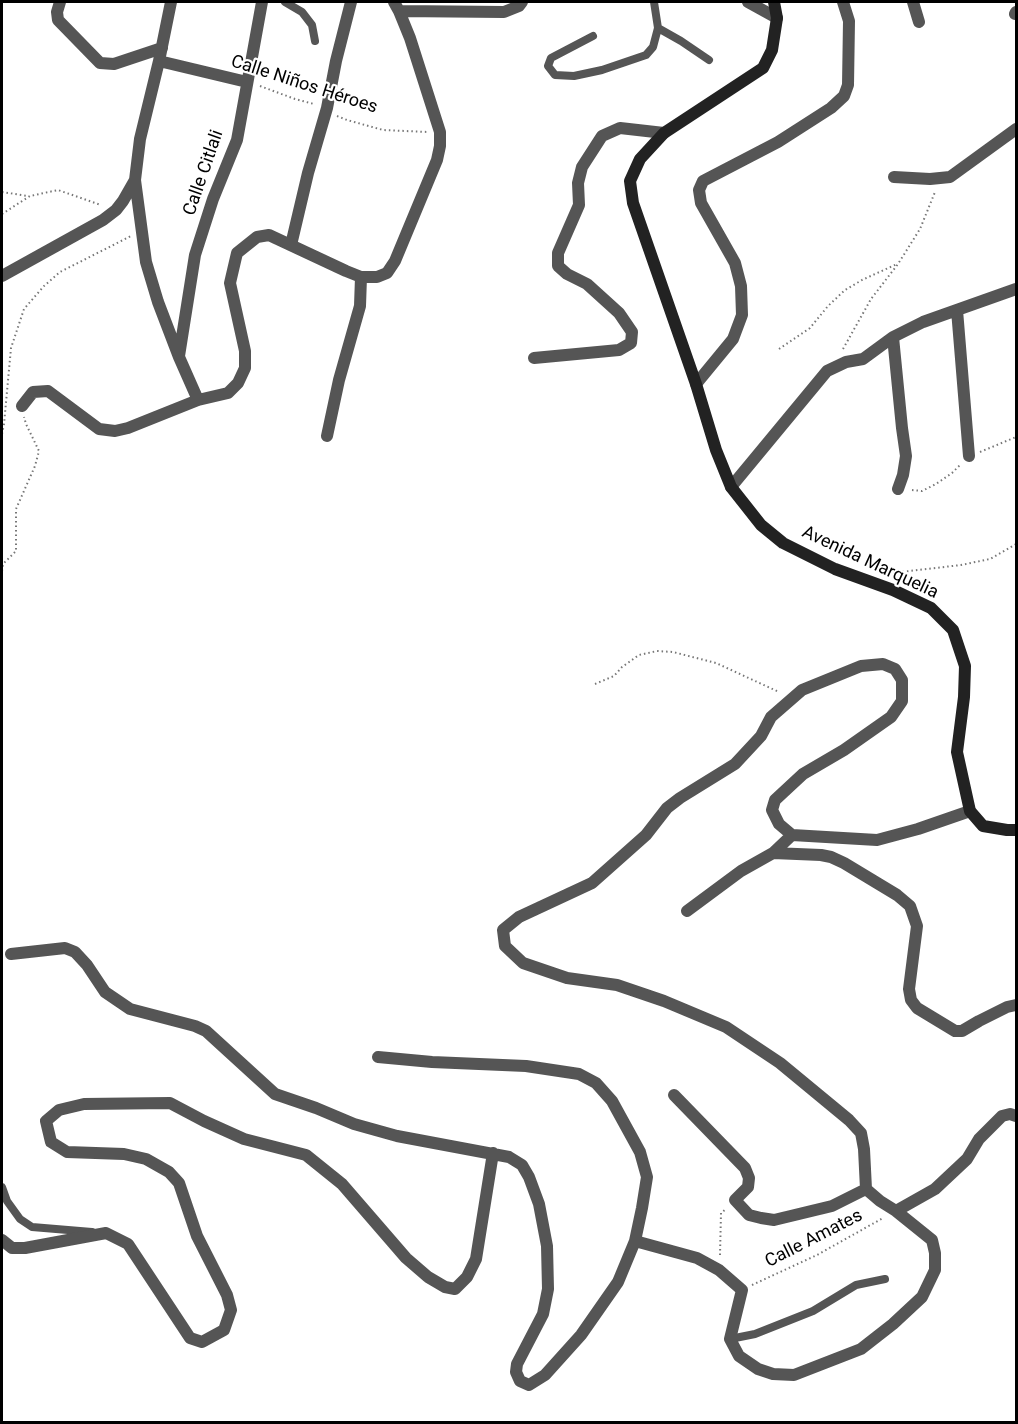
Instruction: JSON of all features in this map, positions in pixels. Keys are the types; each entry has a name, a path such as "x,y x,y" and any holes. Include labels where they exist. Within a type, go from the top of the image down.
{"main road":[{"name":"Avenida Marquelia","path":"774,2 777,18 772,50 763,68 664,133 640,159 630,182 633,203 696,384 716,450 731,487 761,525 783,543 835,569 892,590 931,608 953,630 965,666 964,697 957,752 970,811"},
{"path":"970,811 983,826 1017,830"}],"street":[{"path":"60,2 57,12 58,20 100,63 114,64 162,48"},
{"path":"171,2 140,139 135,180 146,262 158,302 198,400"},
{"name":"Calle Citlali","path":"179,357 195,255 213,199 237,140 262,2"},
{"path":"291,245 308,173 327,108 351,2"},
{"path":"21,406 33,392 48,391 99,429 115,432 198,400 228,393 238,383 245,368 245,351 230,283 237,253 257,237 269,236 361,277 377,277 387,273 437,160 440,146 440,132 410,38 397,6 504,12 519,6 522,2"},
{"path":"748,2 777,18"},
{"path":"696,384 733,339 742,315 741,286 735,263 701,203 699,190 703,181 778,142 831,108 844,96 848,85 849,21 843,2"},
{"path":"913,2 919,22"},
{"name":"Calle Niños Héroes","path":"159,62 247,82"},
{"path":"534,358 619,350 631,343 632,332 619,313 587,284 567,274 558,266 558,253 579,205 578,183 582,166 602,136 620,128 664,133"},
{"path":"894,177 930,180 950,177 1017,129"},
{"path":"2,276 103,220 116,210 135,180"},
{"path":"327,436 339,380 360,306 361,277"},
{"path":"731,487 827,371 846,362 863,359 892,338 923,322 1016,289"},
{"path":"957,310 969,456"},
{"path":"892,338 906,456 898,489"},
{"path":"635,1241 697,1258 719,1270 742,1290 730,1339 739,1356 758,1369 773,1374 794,1375 861,1349 922,1297 935,1270 932,1240 866,1189 861,1133 849,1120 780,1063 726,1027 664,1001 617,985 567,978 523,963 506,946 503,930 519,917 592,882 646,835 667,808 735,764 761,736 771,717 802,690 861,666 883,664 895,669 902,680 902,700 891,717 844,750 803,774 775,800 772,810 779,824 792,835 877,840 970,811"},
{"path":"687,911 741,871 773,853 792,835"},
{"path":"773,853 831,857 897,895 910,906 917,926 909,989 911,1000 917,1008 955,1031 962,1031 1007,1007 1017,1005"},
{"path":"11,954 65,948 75,952 105,992 130,1009 206,1031 275,1094 354,1124 397,1136 509,1156 522,1165 539,1204 547,1246 548,1289 543,1314 517,1364 516,1372 520,1381 529,1384 545,1375 581,1335 618,1282 635,1241 642,1208 647,1177 640,1152 612,1101 596,1083 579,1074 526,1066 378,1057"},
{"path":"674,1095 745,1168 749,1178 748,1187 735,1200 749,1215 774,1220 832,1206 866,1189"},
{"path":"2,1240 12,1248 25,1248 106,1233 128,1245 190,1338 202,1342 224,1330 231,1310 227,1295 197,1236 179,1183 169,1172 146,1159 124,1154 67,1152 51,1142 46,1121 59,1110 84,1104 170,1103 244,1139 306,1155 342,1184 406,1258 428,1277 445,1287 455,1289 467,1277 476,1259 493,1153"},
{"path":"897,1211 935,1189 967,1159 979,1139 1002,1116 1010,1114 1017,1116"}],"lane":[{"path":"285,2 302,12 312,25 315,41"},
{"path":"593,36 551,58 548,66 555,75 574,76 602,70 646,55 653,47 658,28 654,2"},
{"path":"658,28 710,60"},
{"path":"2,1187 7,1201 20,1220 32,1227 106,1233"},
{"path":"730,1339 755,1334 813,1311 856,1285 885,1279"}],"path":[{"name":"Calle Niños Héroes","path":"247,82 327,108 332,114 347,120 383,130 440,132"},
{"path":"2,192 30,196 58,190 116,210"},
{"path":"827,371 848,341 871,299 920,229 934,193"},
{"path":"2,214 30,196"},
{"path":"2,434 11,348 24,309 60,272 142,230"},
{"path":"779,349 810,328 828,306 846,290 897,264"},
{"path":"2,571 3,564 16,551 16,509 35,466 39,451 26,424 21,406"},
{"path":"898,489 922,491 952,473 969,456 1017,437"},
{"path":"879,571 901,572 961,565 990,559 1017,544"},
{"path":"595,684 614,676 639,655 657,651 673,652 716,663 792,699"},
{"path":"719,1270 721,1213 735,1200"},
{"name":"Calle Amates","path":"742,1290 817,1255 897,1211"}]}
